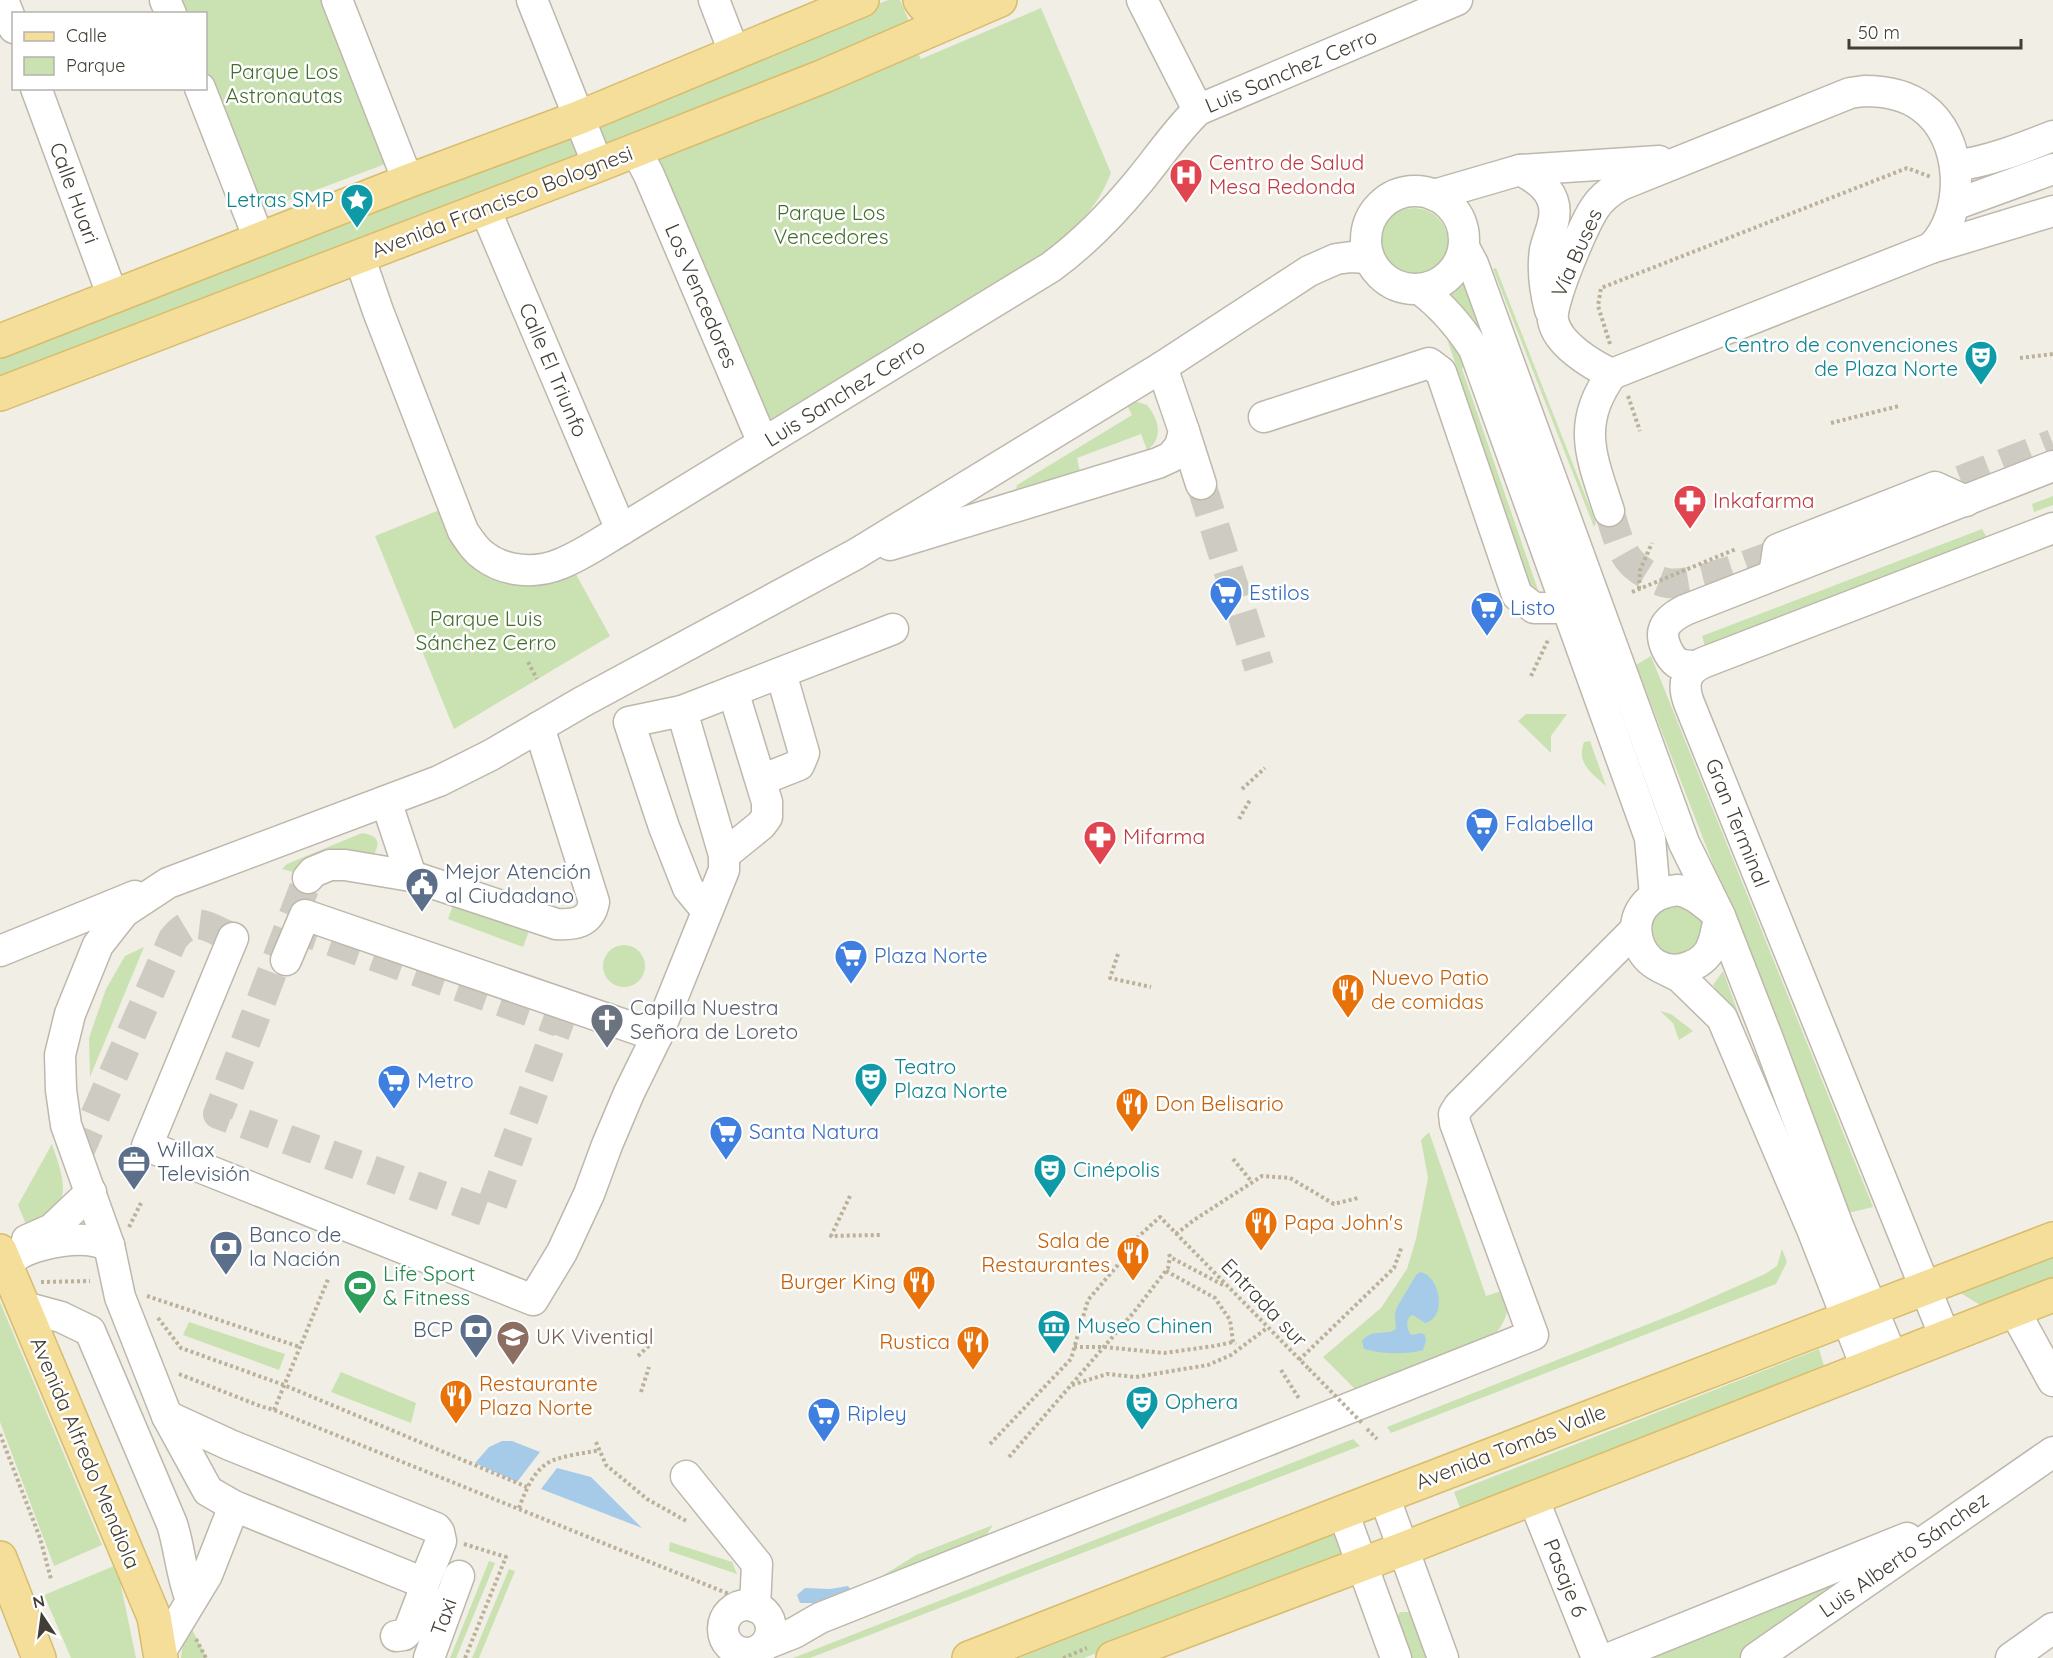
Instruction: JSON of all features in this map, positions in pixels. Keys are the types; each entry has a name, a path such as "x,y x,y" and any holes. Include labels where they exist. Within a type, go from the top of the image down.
{"main road":[{"path":"0,341 408,181 578,118 862,0"},
{"path":"920,0 937,16 965,15"},
{"name":"Avenida Francisco Bolognesi","path":"0,394 485,209 824,76 1000,0"},
{"name":"Avenida Tomás Valle","path":"969,1658 2053,1239"},
{"name":"Avenida Alfredo Mendiola","path":"2,1252 32,1294 154,1617 162,1656"},
{"path":"1113,1658 1403,1549 2053,1295"},
{"path":"0,1558 39,1658"}],"street":[{"path":"3,0 12,23"},
{"path":"337,0 408,181"},
{"path":"532,0 598,165"},
{"path":"714,0 734,52"},
{"path":"1142,0 1198,110"},
{"name":"Luis Sanchez Cerro","path":"359,256 463,531 483,556 503,567 538,570 559,565 621,531 1051,267 1083,243 1137,184 1198,110 1457,0"},
{"name":"Calle Huari","path":"37,90 113,297"},
{"path":"201,90 259,239"},
{"name":"Vía Buses","path":"1615,373 1594,366 1578,355 1563,339 1553,322 1558,289 1593,210 1602,199 1621,185 1850,93 1877,91 1908,98 1924,108 1935,120 1943,133 1955,186"},
{"path":"1931,248 1946,231 1955,186 1980,163 2053,136"},
{"name":"Los Vencedores","path":"636,150 649,175 764,443"},
{"path":"1434,195 1520,170 1686,159"},
{"path":"1955,186 2053,168"},
{"path":"1520,170 1546,186 1553,197 1554,220 1545,248 1544,272 1546,295 1553,322"},
{"path":"1483,180 1472,201 1464,239 1460,262 1450,276 1437,285 1421,290 1405,289 1389,283 1376,272 1368,258 1365,242 1367,226 1375,211 1387,200 1402,193 1418,191 1434,195 1448,203 1458,216 1464,239 1473,264 1684,843 1720,916 1838,1226 1860,1313"},
{"name":"Calle El Triunfo","path":"485,209 621,531"},
{"path":"1609,511 1593,463 1590,431 1594,405 1599,393 1615,373 1931,248 2053,211"},
{"path":"0,951 168,883 439,781 491,755 856,554 1162,367 1322,263 1351,256 1368,258"},
{"path":"1421,290 1434,300 1464,333 1474,349 1560,620 1650,838 1655,896"},
{"path":"1264,417 1429,363 1441,372 1517,595 1534,608 1560,620"},
{"path":"1162,367 1201,484"},
{"path":"856,554 936,532 1158,463 1171,457 1180,446 1184,431"},
{"path":"2053,466 1684,610 1668,623 1663,629 1663,635 1672,658 1678,664 1696,666 2053,528"},
{"path":"707,911 687,888 629,722 682,711 893,629"},
{"name":"Gran Terminal","path":"1696,666 1689,672 1686,680 1685,689 1689,703 1945,1337"},
{"path":"761,780 799,765 804,753 781,673"},
{"path":"724,855 761,825 767,817 767,802 733,691"},
{"path":"233,938 147,1146 533,1300 567,1242 589,1194 607,1145 657,1036 724,870 724,855 682,711"},
{"path":"308,878 313,872 330,865 411,876 543,921 568,924 587,918 594,902 539,727"},
{"path":"386,801 411,876"},
{"path":"168,883 124,912 98,945 70,1014 60,1055 61,1090 66,1125 91,1192 118,1238 120,1297 166,1416 208,1491 234,1506 424,1584"},
{"path":"1720,916 1690,892 1666,891 1645,904 1638,916 1635,930 1637,942 1650,961 1680,977 1722,1018 1860,1313 1879,1362"},
{"path":"286,960 305,915 657,1036"},
{"path":"1660,967 1679,969 1697,963 1707,955 1713,944 1720,916"},
{"path":"766,1644 794,1633 819,1618 1533,1335 1455,1123 1454,1114 1466,1098 1635,930"},
{"path":"91,1192 52,1229 31,1239 4,1240 2,1252 9,1262 34,1247 63,1240 118,1238"},
{"path":"32,1294 61,1317 90,1331 172,1524 182,1574 191,1600"},
{"path":"2014,1310 2053,1381"},
{"path":"166,1416 230,1445 436,1528 441,1536 440,1546 424,1584 422,1596 409,1630 404,1635 396,1636"},
{"name":"Luis Alberto Sánchez","path":"1756,1658 2053,1452"},
{"path":"686,1476 758,1564 750,1602"},
{"path":"1384,1496 1443,1658"},
{"name":"Pasaje 6","path":"1533,1498 1597,1658"},
{"path":"162,1656 210,1567 234,1506"},
{"path":"1342,1512 1396,1658"},
{"path":"210,1567 233,1551 252,1528 278,1524"},
{"path":"1610,1658 1898,1541 1938,1530"},
{"name":"Taxi","path":"429,1658 459,1576"},
{"path":"750,1602 765,1613 772,1628 771,1637 760,1650 745,1654 738,1652 726,1642 723,1628 729,1614 734,1609 750,1602 819,1618"},
{"path":"2011,1658 2053,1628"}],"path":[{"path":"1640,431 1615,373 1598,306 1601,288 1907,168 1955,186"},
{"path":"2020,358 2053,354"},
{"path":"1831,423 1899,406"},
{"path":"1639,590 1640,570 1652,543"},
{"path":"1632,592 1736,549"},
{"path":"1531,676 1560,620"},
{"path":"528,662 537,679"},
{"path":"1242,789 1265,768"},
{"path":"1239,819 1251,800"},
{"path":"1118,954 1110,978 1151,987"},
{"path":"1233,1159 1252,1182"},
{"path":"1176,1234 1262,1176 1290,1178 1334,1204 1358,1198"},
{"path":"850,1196 831,1236 880,1235"},
{"path":"118,1238 141,1203"},
{"name":"Entrada sur","path":"1074,1347 1088,1300 1117,1266 1128,1246 1160,1217 1377,1439"},
{"path":"1299,1360 1394,1268 1402,1246"},
{"path":"1010,1457 1166,1271 1170,1255 1228,1288"},
{"path":"990,1444 1071,1359 1074,1347 1104,1347 1164,1353 1234,1343 1230,1320 1215,1298 1166,1271"},
{"path":"274,1410 329,1277"},
{"path":"32,1294 93,1281"},
{"path":"146,1302 140,1293 300,1347"},
{"path":"153,1311 181,1348 284,1385 527,1487"},
{"path":"1071,1385 1107,1374 1136,1377 1208,1365 1231,1354 1267,1328"},
{"path":"638,1356 654,1341"},
{"path":"145,1360 750,1602"},
{"path":"641,1392 649,1367"},
{"path":"1281,1370 1313,1421"},
{"path":"0,1434 40,1538 51,1579"},
{"path":"596,1442 606,1465 646,1499 692,1524"},
{"path":"519,1508 527,1487 545,1464 600,1450"},
{"path":"441,1536 506,1557 465,1658"},
{"path":"725,1592 750,1602"}],"green space":[{"name":"Parque Los Astronautas","path":"168,0 334,0 396,160 252,214 207,90 207,12 174,12"},
{"path":"888,0 900,0 911,26 0,379 0,352 311,234"},
{"name":"Parque Los Vencedores","path":"1041,8 1111,173 1093,207 1077,226 1048,250 765,423 653,151 915,47 921,59"},
{"path":"1407,208 1421,208 1433,213 1443,223 1448,242 1443,261 1433,271 1421,276 1407,276 1395,271 1385,261 1380,249 1380,235 1385,223 1395,213"},
{"path":"1496,268 1596,523 1594,527 1493,269"},
{"path":"1465,281 1485,334 1450,295"},
{"path":"1447,339 1465,362 1462,369 1539,593 1530,586"},
{"path":"1134,401 1147,405 1157,422 1158,435 1147,450 1141,434 1077,458 1080,472 1020,491 1016,490 1017,485 1132,415 1126,403"},
{"path":"2053,496 2053,505 2034,512 2032,504"},
{"name":"Parque Luis Sánchez Cerro","path":"452,505 476,549 568,560 610,636 454,729 375,536"},
{"path":"1982,529 1987,538 1706,650 1702,636"},
{"path":"1651,656 1873,1207 1848,1213 1636,665"},
{"path":"1526,714 1567,714 1551,736 1551,753 1518,721"},
{"path":"1590,741 1606,786 1584,762 1582,750 1584,742"},
{"path":"362,833 369,834 377,842 371,860 296,873 282,869 287,864"},
{"path":"1672,901 1704,919 1701,947 1676,960 1650,946 1649,917"},
{"path":"454,903 529,931 523,947 448,919"},
{"path":"624,945 639,951 645,966 639,981 624,987 609,981 603,966 609,951"},
{"path":"144,947 90,1077 89,1038 106,989 125,956"},
{"path":"1723,971 1745,1032 1713,985"},
{"path":"1660,1011 1671,1014 1693,1031 1679,1040 1673,1023"},
{"path":"1429,1132 1486,1296 1505,1290 1506,1315 1493,1336 1358,1392 1323,1357 1381,1308 1407,1269 1416,1239 1428,1178 1421,1140"},
{"path":"52,1144 62,1177 63,1194 53,1212 28,1229 18,1205"},
{"path":"1782,1249 1787,1262 1776,1284 1391,1433 1387,1427 1679,1312 1765,1274 1777,1266"},
{"path":"2053,1255 2053,1282 1985,1308 1959,1292"},
{"path":"0,1302 102,1545 54,1566 0,1422"},
{"path":"189,1322 285,1354 279,1370 183,1335"},
{"path":"1819,1349 1826,1373 1462,1513 1454,1492"},
{"path":"341,1372 416,1403 411,1423 331,1392"},
{"path":"1353,1439 1360,1446 810,1658 793,1658"},
{"path":"993,1525 985,1537 975,1542 879,1578 916,1555"},
{"path":"1337,1533 1346,1556 1084,1658 1019,1658"},
{"path":"670,1542 732,1562 737,1574 669,1551"},
{"path":"1903,1546 1745,1658 1625,1658"},
{"path":"489,1561 495,1563 456,1658 450,1658"},
{"path":"114,1566 120,1581 136,1658 71,1658 44,1595"},
{"path":"509,1569 515,1571 479,1658 472,1658"},
{"path":"1400,1612 1409,1612 1414,1617 1431,1658 1408,1658 1396,1618"},
{"path":"186,1618 207,1658 181,1658"}],"water":[{"path":"1420,1272 1432,1281 1439,1297 1437,1313 1432,1319 1425,1323 1413,1315 1408,1321 1407,1326 1412,1335 1421,1333 1425,1335 1423,1350 1393,1353 1364,1349 1362,1341 1366,1337 1396,1329 1397,1307"},
{"path":"502,1441 512,1441 540,1452 517,1482 475,1463 489,1447"},
{"path":"557,1468 591,1477 642,1528 541,1489"},
{"path":"848,1586 851,1590 818,1603 800,1603 797,1595 805,1588 830,1589"}],"tunnel":[{"path":"1919,497 2053,444"},
{"path":"1201,484 1259,667"},
{"path":"1609,511 1618,540 1629,560 1645,573 1667,583 1696,581 1714,576 1799,545"},
{"path":"289,926 559,1022 489,1213 218,1114 308,878"},
{"path":"77,1157 173,939 181,931 194,924 208,927 233,938"}],"place":[{"name":"Centro de Salud Mesa Redonda","path":"1186,204"},
{"name":"Letras SMP","path":"357,229"},
{"name":"Centro de convenciones de Plaza Norte","path":"1981,386"},
{"name":"Inkafarma","path":"1690,530"},
{"name":"Estilos","path":"1226,622"},
{"name":"Listo","path":"1487,637"},
{"name":"Falabella","path":"1482,853"},
{"name":"Mifarma","path":"1100,866"},
{"name":"Mejor Atención al Ciudadano","path":"422,913"},
{"name":"Plaza Norte","path":"851,985"},
{"name":"Nuevo Patio de comidas","path":"1348,1019"},
{"name":"Capilla Nuestra Señora de Loreto","path":"607,1049"},
{"name":"Teatro Plaza Norte","path":"871,1108"},
{"name":"Metro","path":"394,1110"},
{"name":"Don Belisario","path":"1132,1133"},
{"name":"Santa Natura","path":"726,1161"},
{"name":"Willax Televisión","path":"134,1191"},
{"name":"Cinépolis","path":"1050,1199"},
{"name":"Papa John's","path":"1261,1252"},
{"name":"Banco de la Nación","path":"226,1276"},
{"name":"Sala de Restaurantes","path":"1133,1282"},
{"name":"Burger King","path":"919,1311"},
{"name":"Life Sport & Fitness","path":"360,1315"},
{"name":"Museo Chinen","path":"1054,1355"},
{"name":"BCP","path":"476,1359"},
{"name":"UK Vivential","path":"513,1366"},
{"name":"Rustica","path":"973,1371"},
{"name":"Restaurante Plaza Norte","path":"456,1425"},
{"name":"Ophera","path":"1142,1431"},
{"name":"Ripley","path":"824,1443"}]}
